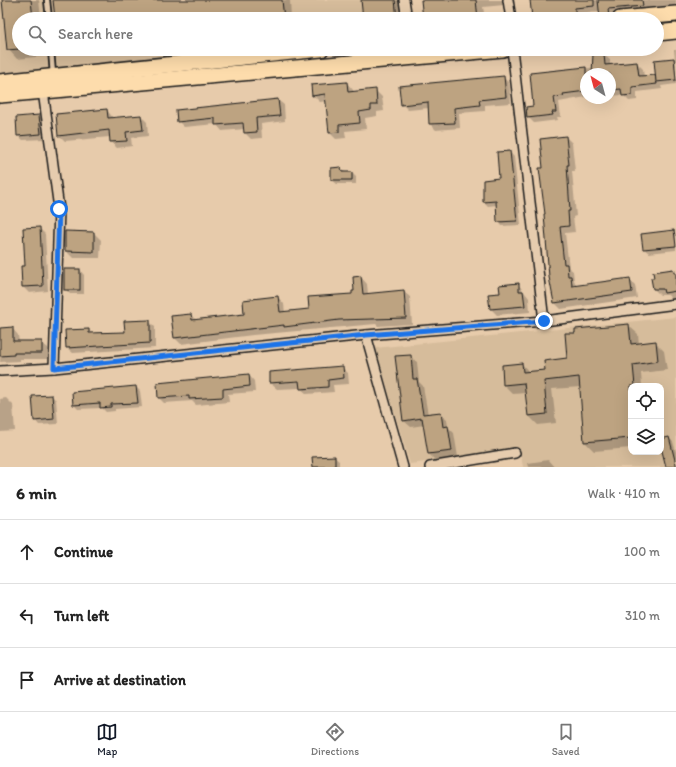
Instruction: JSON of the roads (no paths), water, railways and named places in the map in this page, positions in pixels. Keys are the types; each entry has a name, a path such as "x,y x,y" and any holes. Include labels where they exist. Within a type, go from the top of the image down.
{"highway":[{"path":"664,15 676,14"},
{"path":"664,32 676,31"},
{"path":"0,95 43,91 193,70 278,56"},
{"path":"0,82 53,77 193,70 400,56"}],"street":[{"path":"404,0 406,12"},
{"path":"508,0 510,12"},
{"path":"513,56 544,321"},
{"path":"43,91 59,209 54,368"},
{"path":"0,371 54,368 366,335 544,321 676,304"},
{"path":"366,335 403,467"},
{"path":"430,467 515,454"}],"lane":[{"path":"47,0 48,12"},
{"path":"52,56 53,77"}]}
